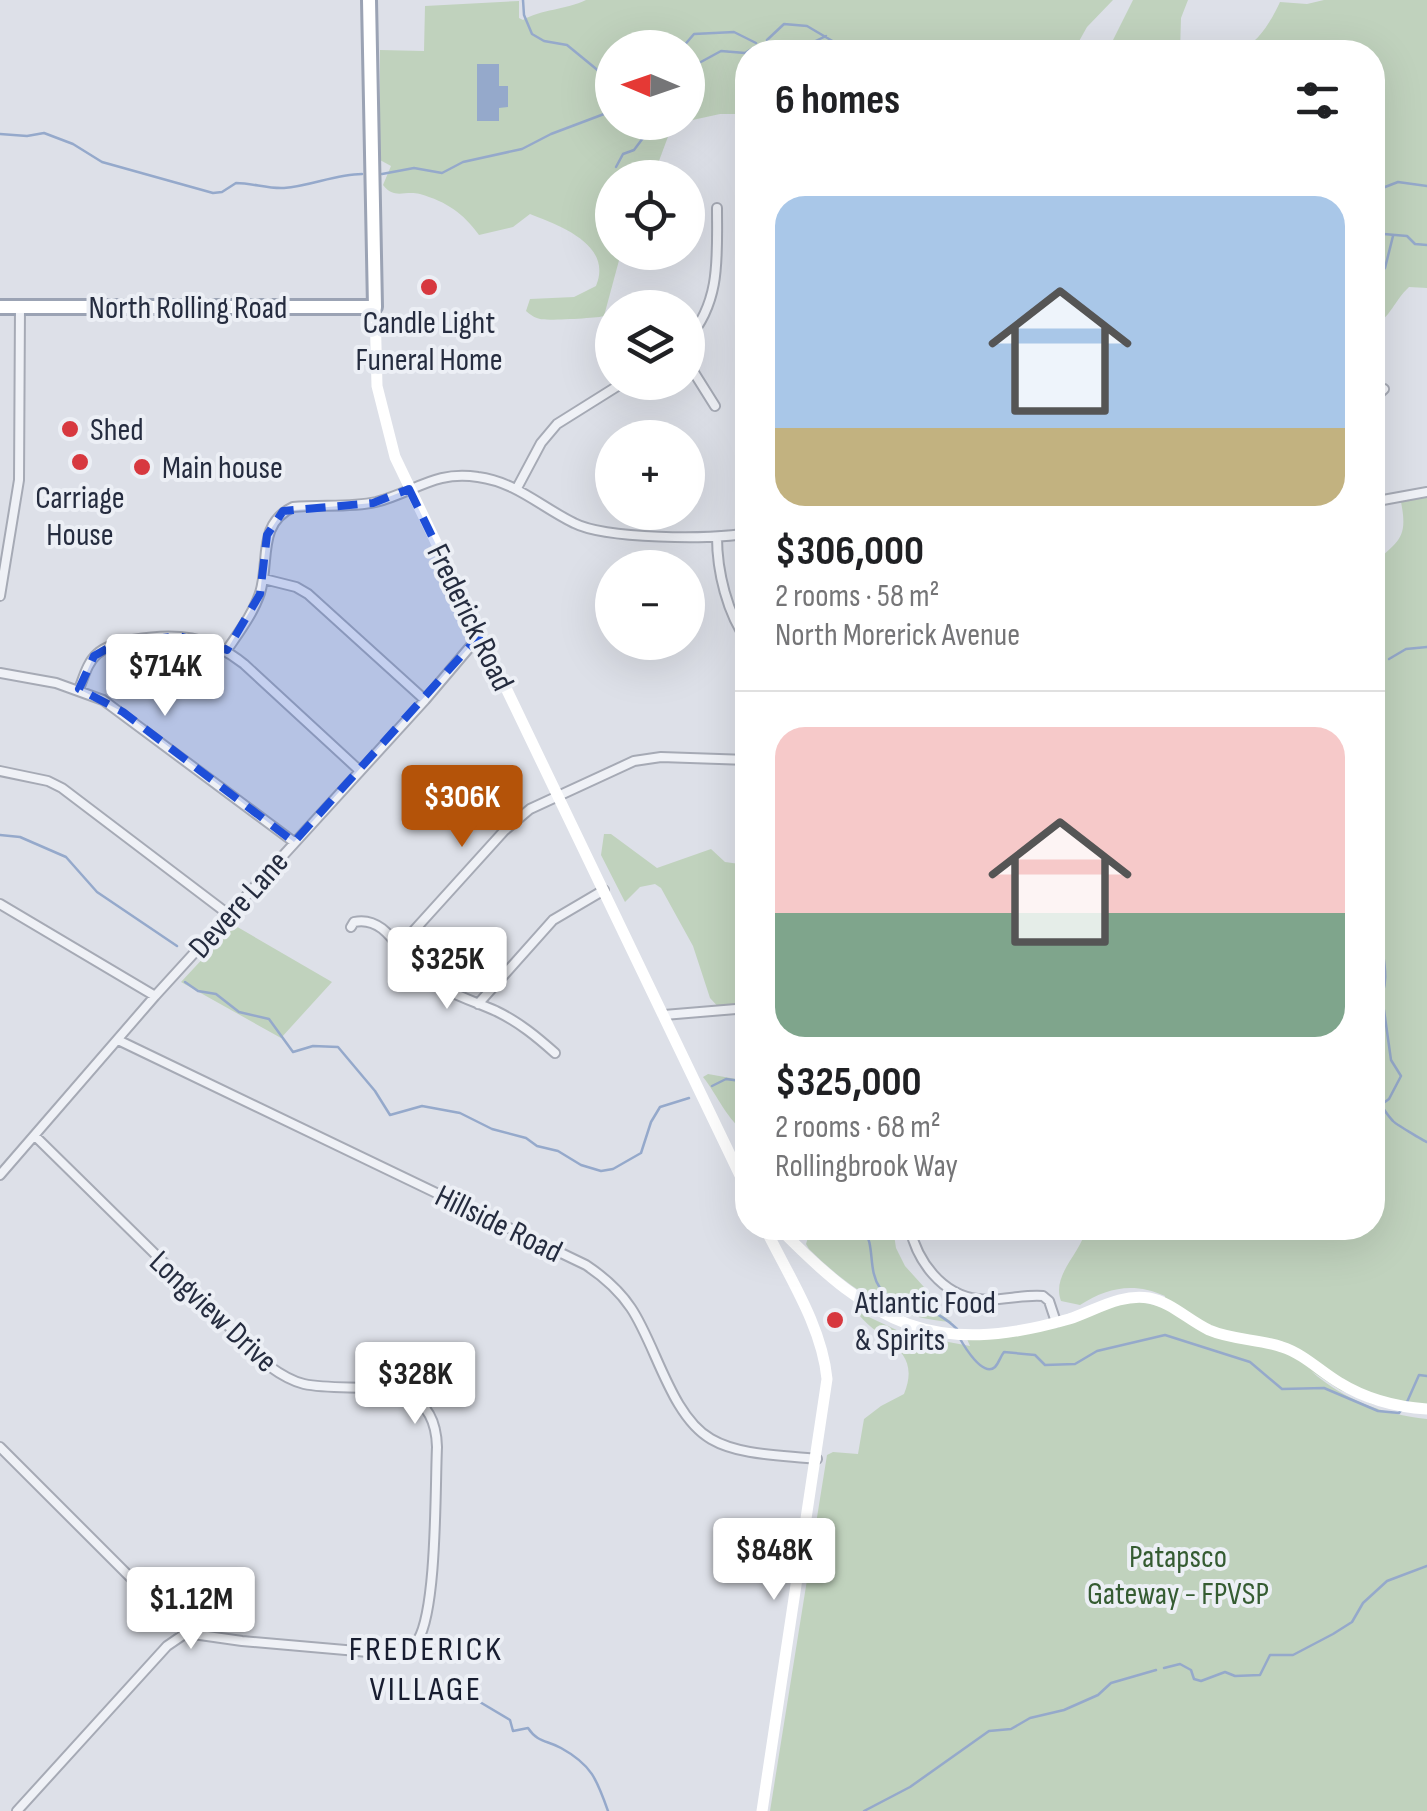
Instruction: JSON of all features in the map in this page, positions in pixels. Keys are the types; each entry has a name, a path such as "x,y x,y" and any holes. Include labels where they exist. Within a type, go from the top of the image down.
{"main road":[{"name":"Frederick Road","path":"369,0 375,307 380,406 390,444 735,1164"},
{"name":"North Rolling Road","path":"0,308 375,307"},
{"path":"762,1811 826,1400 826,1363 814,1327 771,1240"},
{"path":"791,1240 878,1312 920,1329 960,1335 1056,1322 1123,1299 1149,1298 1161,1301 1212,1332 1284,1347 1353,1390 1427,1409"}],"street":[{"path":"705,313 713,296 718,261 716,208"},
{"path":"0,596 19,480 20,308"},
{"path":"705,390 715,406"},
{"path":"516,488 541,443 557,424 595,400"},
{"path":"226,650 254,607 264,579 267,535 284,511 304,506 373,503 428,480 482,477 516,488 589,530 735,535"},
{"path":"1385,500 1427,492"},
{"path":"718,537 720,572 735,619"},
{"path":"264,579 308,594 425,700"},
{"path":"79,689 94,656 115,644 179,636 196,638 226,650 359,770"},
{"name":"Devere Lane","path":"0,1175 228,914 480,636"},
{"path":"0,673 79,689 122,710 294,842"},
{"path":"399,948 516,820 558,795 624,764 647,758 735,760"},
{"path":"0,771 48,781 62,788 228,914"},
{"path":"478,1004 553,920 604,890"},
{"path":"0,904 155,996"},
{"path":"351,927 354,922 376,922 432,981 516,1022 554,1053"},
{"path":"664,1014 735,1009"},
{"name":"Hillside Road","path":"118,1040 586,1265 614,1286 633,1311 680,1402 702,1433 736,1448 817,1460"},
{"name":"Longview Drive","path":"35,1136 280,1375 315,1386 400,1392 412,1396 434,1421 430,1590 423,1627 412,1647 391,1654 186,1632"},
{"path":"915,1240 924,1262 950,1289 977,1300 1043,1296 1049,1301 1056,1322"},
{"path":"0,1447 186,1632 167,1646 17,1811"}],"highlighted area":[{"path":"409,489 480,635 294,842 123,712 79,689 94,656 115,644 179,636 227,650 260,594 267,535 283,511 373,503"}],"green space":[{"path":"586,0 1113,0 1080,40 735,40 735,114 705,117 705,30 595,30 595,140 667,140 659,160 595,160 595,255 569,231 530,214 513,227 479,235 454,209 420,194 387,190 383,185 391,166 380,160 380,50 424,51 425,6 519,1 519,18"},
{"path":"1133,0 1188,0 1181,18 1180,40 1113,40"},
{"path":"1324,0 1427,0 1427,288 1409,287 1385,317 1385,40 1255,40 1280,2 1307,4"},
{"path":"616,270 611,290 595,290 595,317 540,319 526,311 530,299 574,297 596,286 599,272"},
{"name":"Patapsco Gateway - FPVSP","path":"1427,497 1427,1414 1372,1404 1311,1371 1338,1390 1365,1404 1427,1419 1427,1811 770,1811 827,1455 858,1454 864,1419 904,1394 908,1378 903,1356 856,1311 905,1334 970,1346 967,1339 1124,1303 1137,1301 1163,1307 1165,1296 1132,1288 1101,1294 1080,1305 1061,1301 1060,1282 1081,1240 1385,1240 1385,554 1402,533 1401,502"},
{"path":"604,834 611,834 657,868 711,849 725,862 735,863 735,1014 723,1012 710,998 693,946 661,888 655,884 640,887 625,902 601,855"},
{"path":"234,925 332,982 281,1038 181,982"},
{"path":"708,1074 735,1079 735,1123 728,1115 703,1077"},
{"path":"807,1240 895,1240 905,1266 933,1297 937,1312 952,1322 910,1315 874,1299 841,1277 806,1244"}],"water":[{"path":"477,64 499,64 499,86 508,86 508,107 499,108 499,121 477,121"}],"waterway":[{"path":"523,0 532,34 544,41 567,45 595,68"},
{"path":"767,40 784,24 807,26 831,40"},
{"path":"705,33 734,32 750,40"},
{"path":"817,40 826,36"},
{"path":"705,60 721,51 735,52"},
{"path":"382,174 414,168 442,173 463,162 522,149 595,117"},
{"path":"0,134 44,133 73,144 102,162 213,193 236,183 284,188 362,174"},
{"path":"620,160 642,140"},
{"path":"1385,187 1398,182 1427,186"},
{"path":"1385,234 1407,236 1415,244 1427,245"},
{"path":"1385,268 1393,236"},
{"path":"1389,659 1406,649 1427,647"},
{"path":"0,835 20,837 66,857 97,892 177,946"},
{"path":"1385,968 1385,982"},
{"path":"185,982 198,991 216,994 239,1012 269,1019 293,1052 313,1046 338,1047 390,1115 422,1106 460,1113 601,1171 613,1169 641,1153 660,1107 689,1098"},
{"path":"1385,1017 1391,1060 1401,1076 1385,1102"},
{"path":"712,1086 726,1079 735,1080"},
{"path":"1385,1110 1395,1122 1427,1142"},
{"path":"868,1240 876,1281 883,1292 927,1309 957,1329"},
{"path":"959,1337 974,1360 990,1369 1004,1352 1035,1355 1045,1365 1075,1364 1097,1351 1165,1335 1250,1362 1282,1389 1324,1388 1378,1411 1399,1413 1402,1409"},
{"path":"1407,1402 1419,1375 1427,1376"},
{"path":"1164,1668 1180,1664 1201,1681 1225,1672 1235,1676 1260,1675 1270,1655 1293,1655 1333,1634 1352,1622 1363,1603 1387,1581 1427,1566"},
{"path":"864,1811 910,1787 989,1731 1011,1729 1030,1718 1064,1710 1098,1695 1111,1683 1156,1670"},
{"path":"458,1689 510,1720 513,1731 528,1728 539,1739 580,1761 596,1782 608,1811"}],"place":[{"name":"Candle Light Funeral Home","path":"429,287"},
{"name":"Shed","path":"70,429"},
{"name":"Carriage House","path":"80,462"},
{"name":"Main house","path":"142,467"},
{"name":"Atlantic Food & Spirits","path":"835,1320"}],"district":[{"name":"FREDERICK VILLAGE","path":"426,1668"}]}
